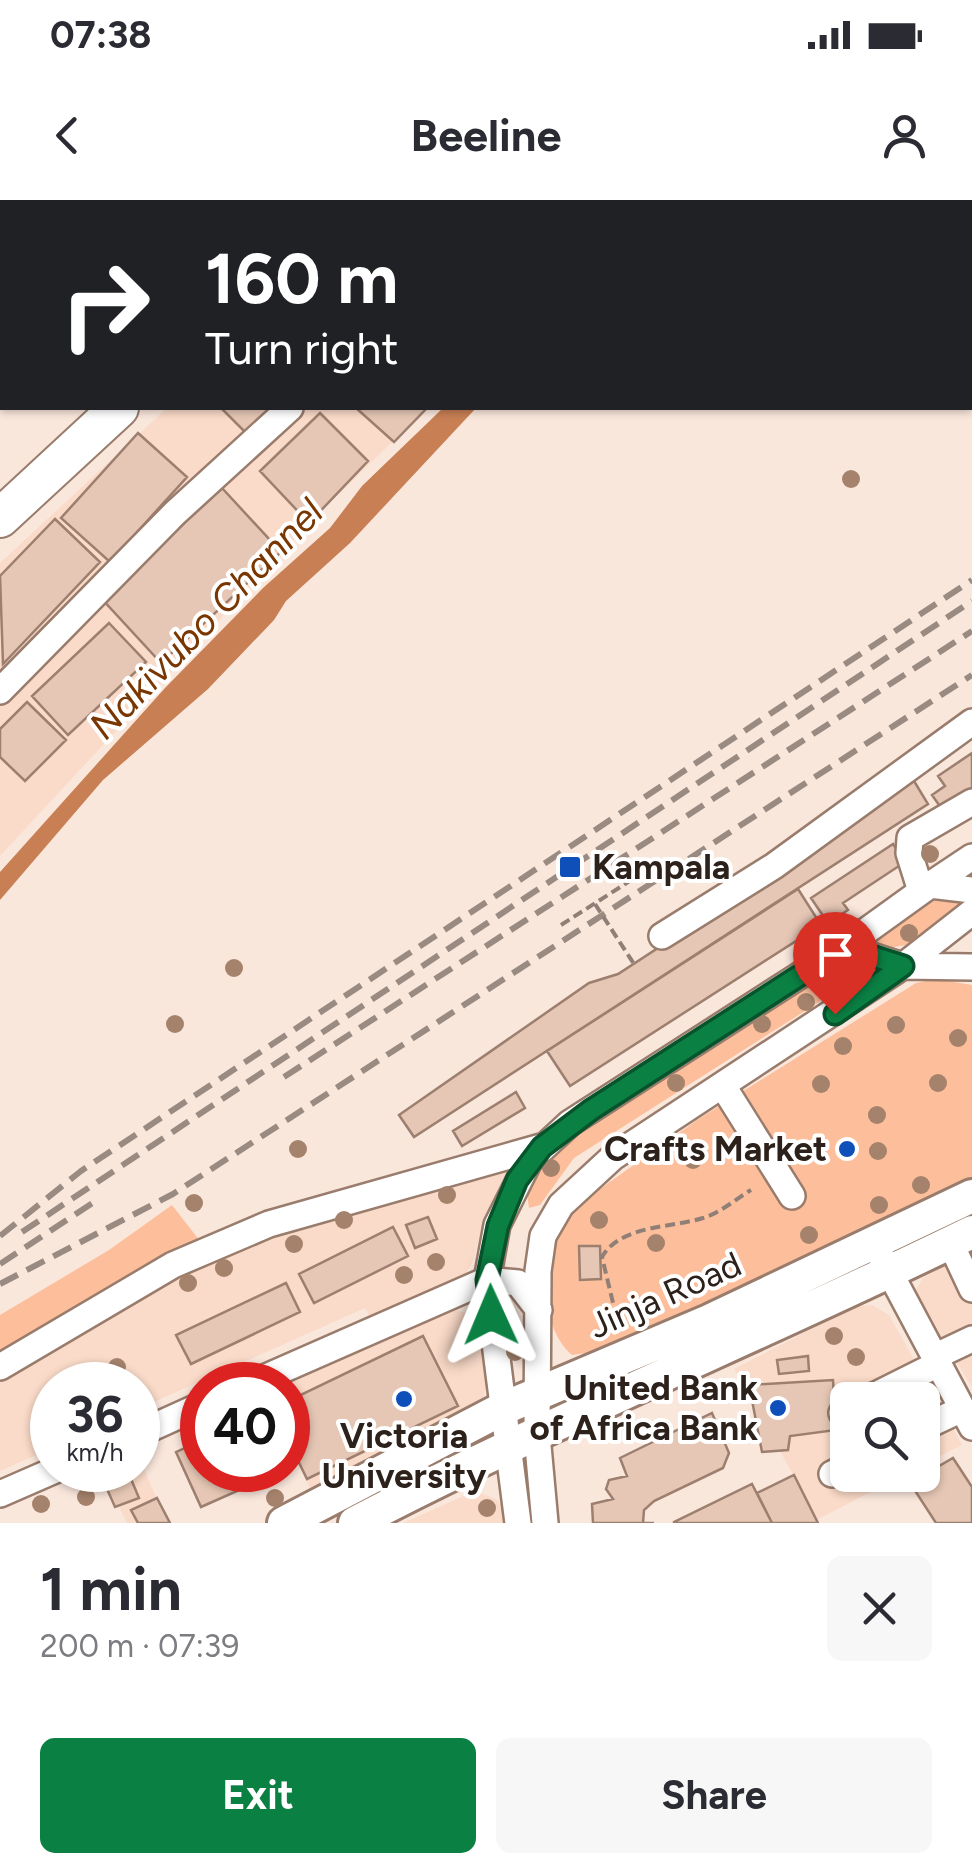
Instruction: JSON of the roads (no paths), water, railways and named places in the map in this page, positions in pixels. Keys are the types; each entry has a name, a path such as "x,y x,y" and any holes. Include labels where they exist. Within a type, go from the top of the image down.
{"highway":[{"path":"0,518 118,410"}],"main road":[{"name":"Jinja Road","path":"284,1523 502,1409 627,1356 972,1196"},
{"name":"Jinja Road","path":"355,1523 615,1395 890,1274 961,1237"}],"street":[{"path":"0,691 175,512 288,410"},
{"path":"662,936 774,866 972,722"},
{"path":"925,888 909,853 910,838 972,802"},
{"path":"546,1523 523,1442 502,1409 487,1280 506,1202 542,1147 581,1116 844,947 972,857"},
{"path":"925,888 972,890"},
{"path":"518,1523 523,1442 537,1396 543,1236 561,1205 596,1169 903,966 972,912"},
{"path":"844,947 903,966 972,968"},
{"path":"722,1086 792,1196"},
{"path":"0,1367 173,1265 269,1224 542,1147"},
{"path":"961,1237 972,1289"},
{"path":"874,1242 967,1418 940,1424"},
{"path":"300,1362 487,1280 518,1283 540,1310"},
{"path":"898,1382 972,1340"},
{"path":"0,1494 30,1481"}],"railway":[{"path":"0,1236 81,1171 972,580"},
{"path":"22,1232 972,601"},
{"path":"284,1077 972,631"},
{"path":"0,1284 173,1194 972,675"},
{"path":"0,1264 100,1198"}],"place":[{"name":"Kampala","path":"570,867"},
{"name":"Crafts Market","path":"847,1149"},
{"name":"Victoria University","path":"404,1399"},
{"name":"United Bank of Africa Bank","path":"778,1408"}],"water label":[{"name":"Nakivubo Channel","path":"206,619"}]}
